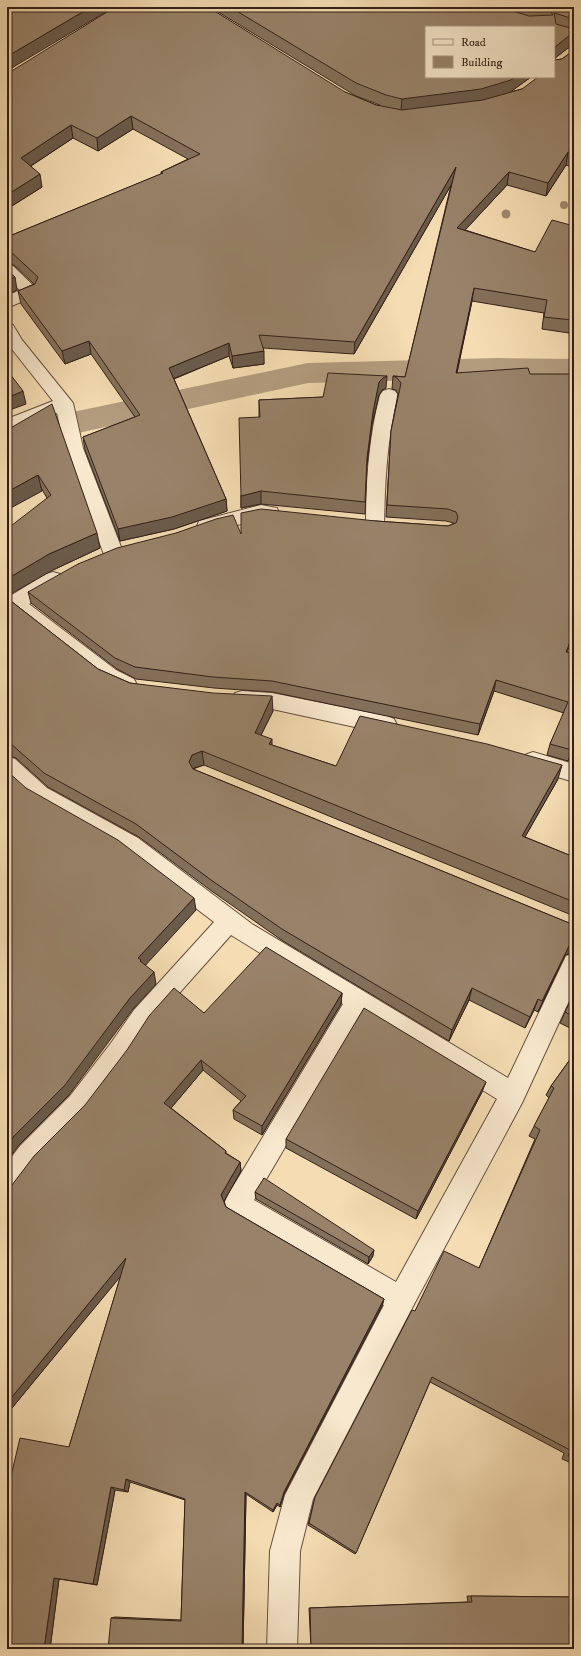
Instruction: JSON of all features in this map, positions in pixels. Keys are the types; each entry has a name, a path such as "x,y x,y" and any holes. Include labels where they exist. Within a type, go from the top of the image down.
{"street":[{"path":"7,270 31,291 7,303"},
{"path":"7,328 16,344 64,403 74,448 113,552"},
{"path":"375,524 379,454 384,413 389,395"},
{"path":"7,426 64,403"},
{"path":"192,531 213,523 261,512 291,515"},
{"path":"93,560 134,546"},
{"path":"72,568 38,587 14,603 109,676 133,688 148,690"},
{"path":"221,698 272,701 405,729"},
{"path":"514,755 574,773"},
{"path":"7,765 39,794 130,845 244,931 513,1095"},
{"path":"7,1183 29,1155 79,1105 120,1051 142,1018 230,920"},
{"path":"282,1649 285,1551 299,1495 401,1300 513,1095 574,964"},
{"path":"359,1000 237,1204 401,1300"}],"building":[{"path":"7,7 91,7 7,57"},
{"path":"115,7 208,7 345,92 376,105 402,110 483,100 522,89 537,78 555,78 555,60 562,59 574,50 574,154 568,152 548,183 509,172 457,228 535,252 552,220 574,226 574,313 572,320 544,317 547,300 474,288 456,373 528,368 530,374 574,374 574,632 566,652 574,653 574,746 572,750 550,744 568,702 496,680 480,724 272,681 213,677 135,667 115,658 28,592 78,564 117,548 176,533 216,519 233,515 241,534 241,513 261,509 376,521 448,526 456,523 458,517 456,512 448,509 387,505 391,431 401,383 393,376 405,377 456,167 355,342 259,335 264,351 232,356 229,343 169,368 226,499 172,517 118,529 83,437 140,415 89,341 62,351 18,291 35,284 38,277 11,252 7,251 7,237 163,173 161,172 200,154 131,116 97,138 71,125 21,158 40,174 7,195 7,72 10,72"},
{"path":"230,7 500,7 529,16 553,15 550,10 540,7 574,7 574,19 554,13 556,24 574,29 574,35 570,35 555,47 555,26 425,26 425,78 514,78 481,89 402,99 386,95 356,83"},
{"path":"7,270 15,277 7,281"},
{"path":"7,370 23,391 7,398"},
{"path":"328,373 387,376 379,382 373,412 367,458 365,502 261,491 241,496 239,418 260,417 259,400 323,397"},
{"path":"52,404 97,533 49,554 7,579 7,529 51,495 38,475 7,492 7,430"},
{"path":"7,598 98,669 130,683 213,693 272,696 255,733 272,739 269,744 336,766 360,716 487,744 562,765 522,836 574,857 574,902 202,751 192,755 189,762 193,769 574,925 574,942 570,944 542,1001 538,999 530,1017 472,988 452,1030 282,929 211,880 136,824 44,773 11,744 7,743"},
{"path":"7,771 26,788 118,840 194,898 138,958 154,972 130,998 65,1085 14,1136 7,1145"},
{"path":"266,947 342,993 262,1126 233,1110 246,1096 201,1060 164,1103 226,1151 225,1153 240,1162 221,1195 226,1207 384,1299 284,1492 280,1505 277,1503 273,1510 245,1492 242,1649 108,1649 111,1618 181,1621 185,1499 126,1479 124,1490 111,1487 93,1584 54,1578 44,1649 7,1649 7,1497 9,1497 7,1493 20,1438 69,1447 126,1258 7,1403 7,1186 12,1185 34,1156 85,1105 127,1050 149,1016 174,988 204,1013"},
{"path":"574,994 574,1017 565,1012"},
{"path":"364,1008 486,1082 418,1211 286,1139"},
{"path":"574,1054 574,1458 568,1456 570,1450 432,1377 356,1553 309,1523 315,1497 412,1310 415,1311 444,1251 479,1268 540,1130 534,1126 554,1088 551,1086"},
{"path":"264,1178 374,1250 369,1257 255,1192"},
{"path":"471,1596 574,1597 574,1649 311,1649 310,1608 472,1602"}],"waterway":[{"path":"7,442 68,424 308,373 498,368 574,369"}]}
